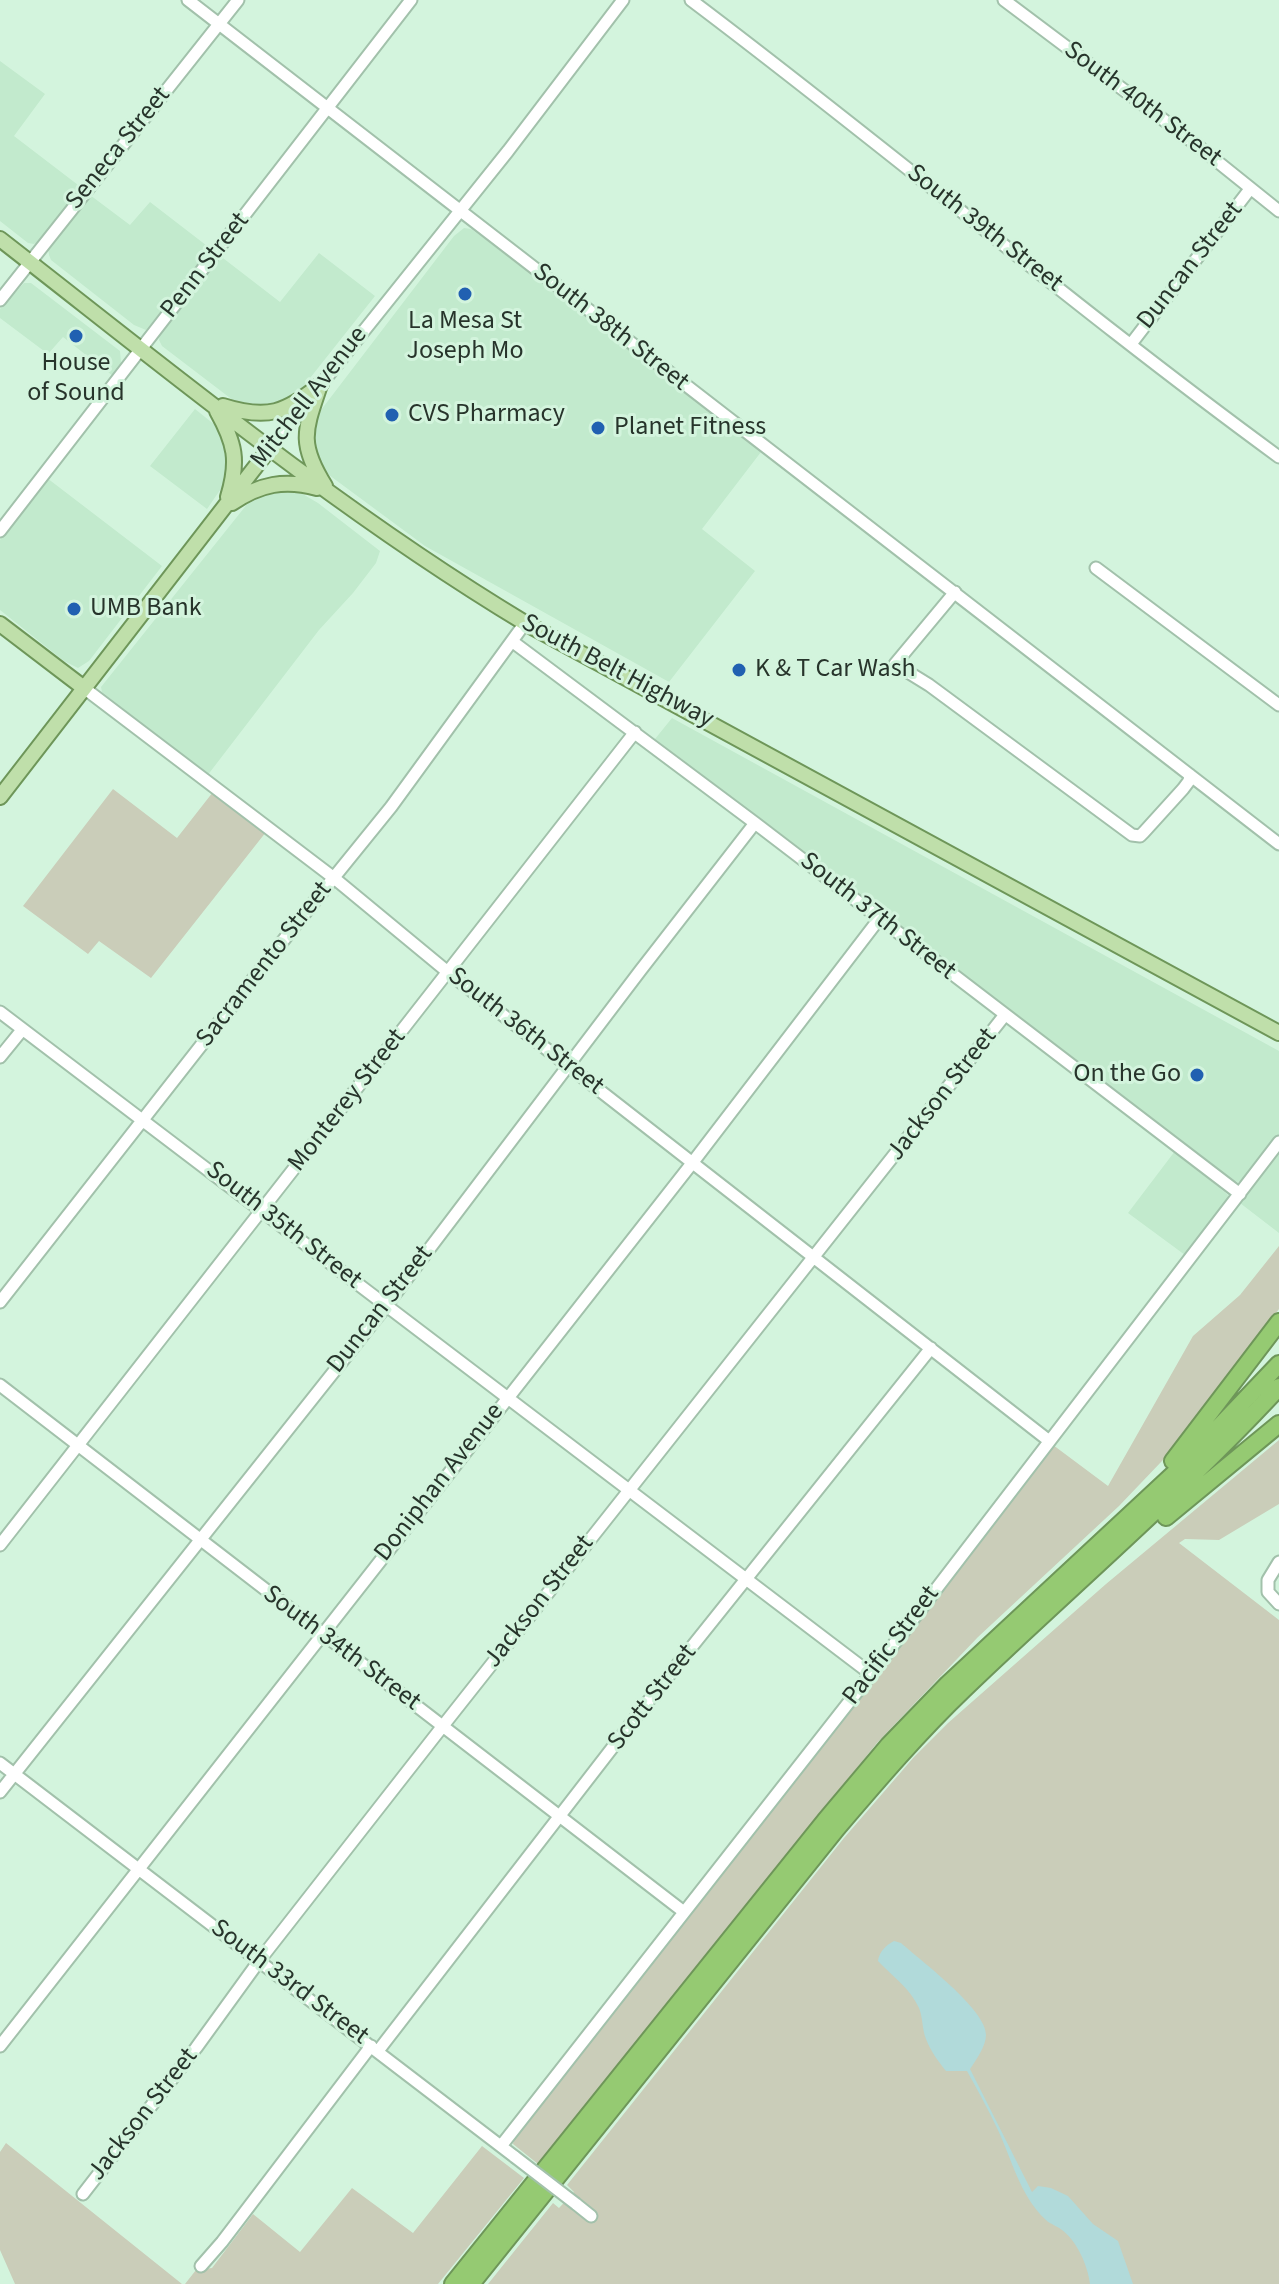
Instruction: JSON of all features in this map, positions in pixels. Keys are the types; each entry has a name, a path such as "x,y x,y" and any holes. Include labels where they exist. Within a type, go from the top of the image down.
{"highway":[{"path":"1114,1531 1196,1434 1279,1322"},
{"path":"453,2284 881,1754 948,1684 1211,1437 1279,1364"},
{"path":"471,2284 891,1765 963,1689 1188,1481 1279,1387"},
{"path":"1085,1578 1129,1549 1279,1424"}],"main road":[{"name":"South Belt Highway","path":"0,239 329,493 395,541 525,623 1279,1033"},
{"path":"213,403 246,413 274,413 300,401 321,384"},
{"path":"321,384 305,442 309,458 329,493"},
{"path":"213,403 233,444 235,457 235,472 225,507"},
{"name":"Mitchell Avenue","path":"0,797 270,448"},
{"path":"225,507 265,485 281,482 297,483 329,493"},
{"name":"South 36th Street","path":"0,624 84,688"}],"street":[{"name":"South 38th Street","path":"188,0 1279,844"},
{"name":"Seneca Street","path":"0,300 238,0"},
{"name":"Penn Street","path":"0,531 411,0"},
{"name":"Mitchell Avenue","path":"270,448 623,0"},
{"name":"South 39th Street","path":"691,0 798,81 953,207 1279,457"},
{"name":"South 40th Street","path":"1004,0 1279,211"},
{"name":"Duncan Street","path":"1131,344 1250,189"},
{"path":"1096,568 1279,705"},
{"path":"955,592 895,664 929,685 1132,835 1140,836 1189,781 1190,775"},
{"name":"Sacramento Street","path":"0,1302 391,807 525,623"},
{"name":"South 37th Street","path":"513,642 1240,1194"},
{"name":"South 36th Street","path":"84,688 334,878 449,973 1048,1440"},
{"name":"Monterey Street","path":"0,1545 635,732"},
{"name":"Duncan Street","path":"0,1792 386,1306 755,823"},
{"name":"Doniphan Avenue","path":"0,2046 693,1162 879,919"},
{"name":"South 35th Street","path":"0,1012 871,1674"},
{"name":"Jackson Street","path":"83,2194 259,1961 1004,1016"},
{"path":"0,1057 22,1030"},
{"name":"Pacific Street","path":"501,2146 871,1674 1279,1142"},
{"name":"Scott Street","path":"201,2266 931,1348"},
{"name":"South 34th Street","path":"0,1385 684,1912"},
{"path":"1279,1562 1268,1580 1268,1592 1279,1604"},
{"name":"South 33rd Street","path":"0,1763 591,2216"}],"shaded area":[{"path":"0,61 45,94 14,136 82,188 34,244 28,243 0,221"},
{"path":"90,195 130,225 150,202 211,249 146,330 134,325 51,260 48,248"},
{"path":"464,228 481,236 761,452 702,529 755,571 669,682 425,546 329,475 315,456 312,433 321,410 454,236"},
{"path":"319,253 375,296 287,403 262,410 238,404 162,346 160,332 219,255 280,302"},
{"path":"24,283 31,283 120,351 121,363 113,376 63,337 48,354 0,318 0,309"},
{"path":"195,409 220,429 230,449 227,480 207,509 150,466"},
{"path":"47,478 162,566 89,661 78,668 64,661 0,610 0,540"},
{"path":"294,489 318,503 380,551 376,563 353,593 319,630 207,776 102,692 101,687 248,503 269,490"},
{"path":"672,718 1279,1051 1279,1134 1242,1180 1232,1180 655,739"},
{"path":"113,789 177,838 213,792 266,832 151,978 99,941 88,954 23,906"},
{"path":"1175,1151 1228,1195 1185,1255 1128,1213"},
{"path":"1279,1152 1279,1233 1240,1203"},
{"path":"1279,1246 1279,1309 1183,1439 1119,1506 978,1637 877,1743 538,2164 513,2144 1053,1445 1108,1486 1193,1336 1240,1295"},
{"path":"1279,1440 1279,1504 1219,1540 1185,1539 1179,1543 1279,1620 1279,2284 488,2284 553,2203 559,2208 574,2192 567,2185 844,1838 914,1757 948,1723 1106,1584"},
{"path":"6,2143 182,2284 15,2284 0,2250 0,2152"},
{"path":"482,2146 524,2178 438,2284 185,2284 196,2270 212,2268 253,2214 300,2252 352,2188 413,2233"}],"water":[{"path":"894,1941 901,1943 951,1986 976,2012 986,2035 970,2069 1032,2192 1038,2186 1068,2196 1093,2224 1118,2241 1133,2284 1090,2284 1077,2247 1062,2230 1046,2220 1029,2199 993,2119 967,2071 946,2071 928,2043 915,2001 878,1961 883,1949"}],"place":[{"name":"La Mesa St Joseph Mo","path":"465,294"},
{"name":"House of Sound","path":"76,336"},
{"name":"CVS Pharmacy","path":"392,415"},
{"name":"Planet Fitness","path":"598,428"},
{"name":"UMB Bank","path":"74,609"},
{"name":"K & T Car Wash","path":"739,670"},
{"name":"On the Go","path":"1197,1075"}]}
